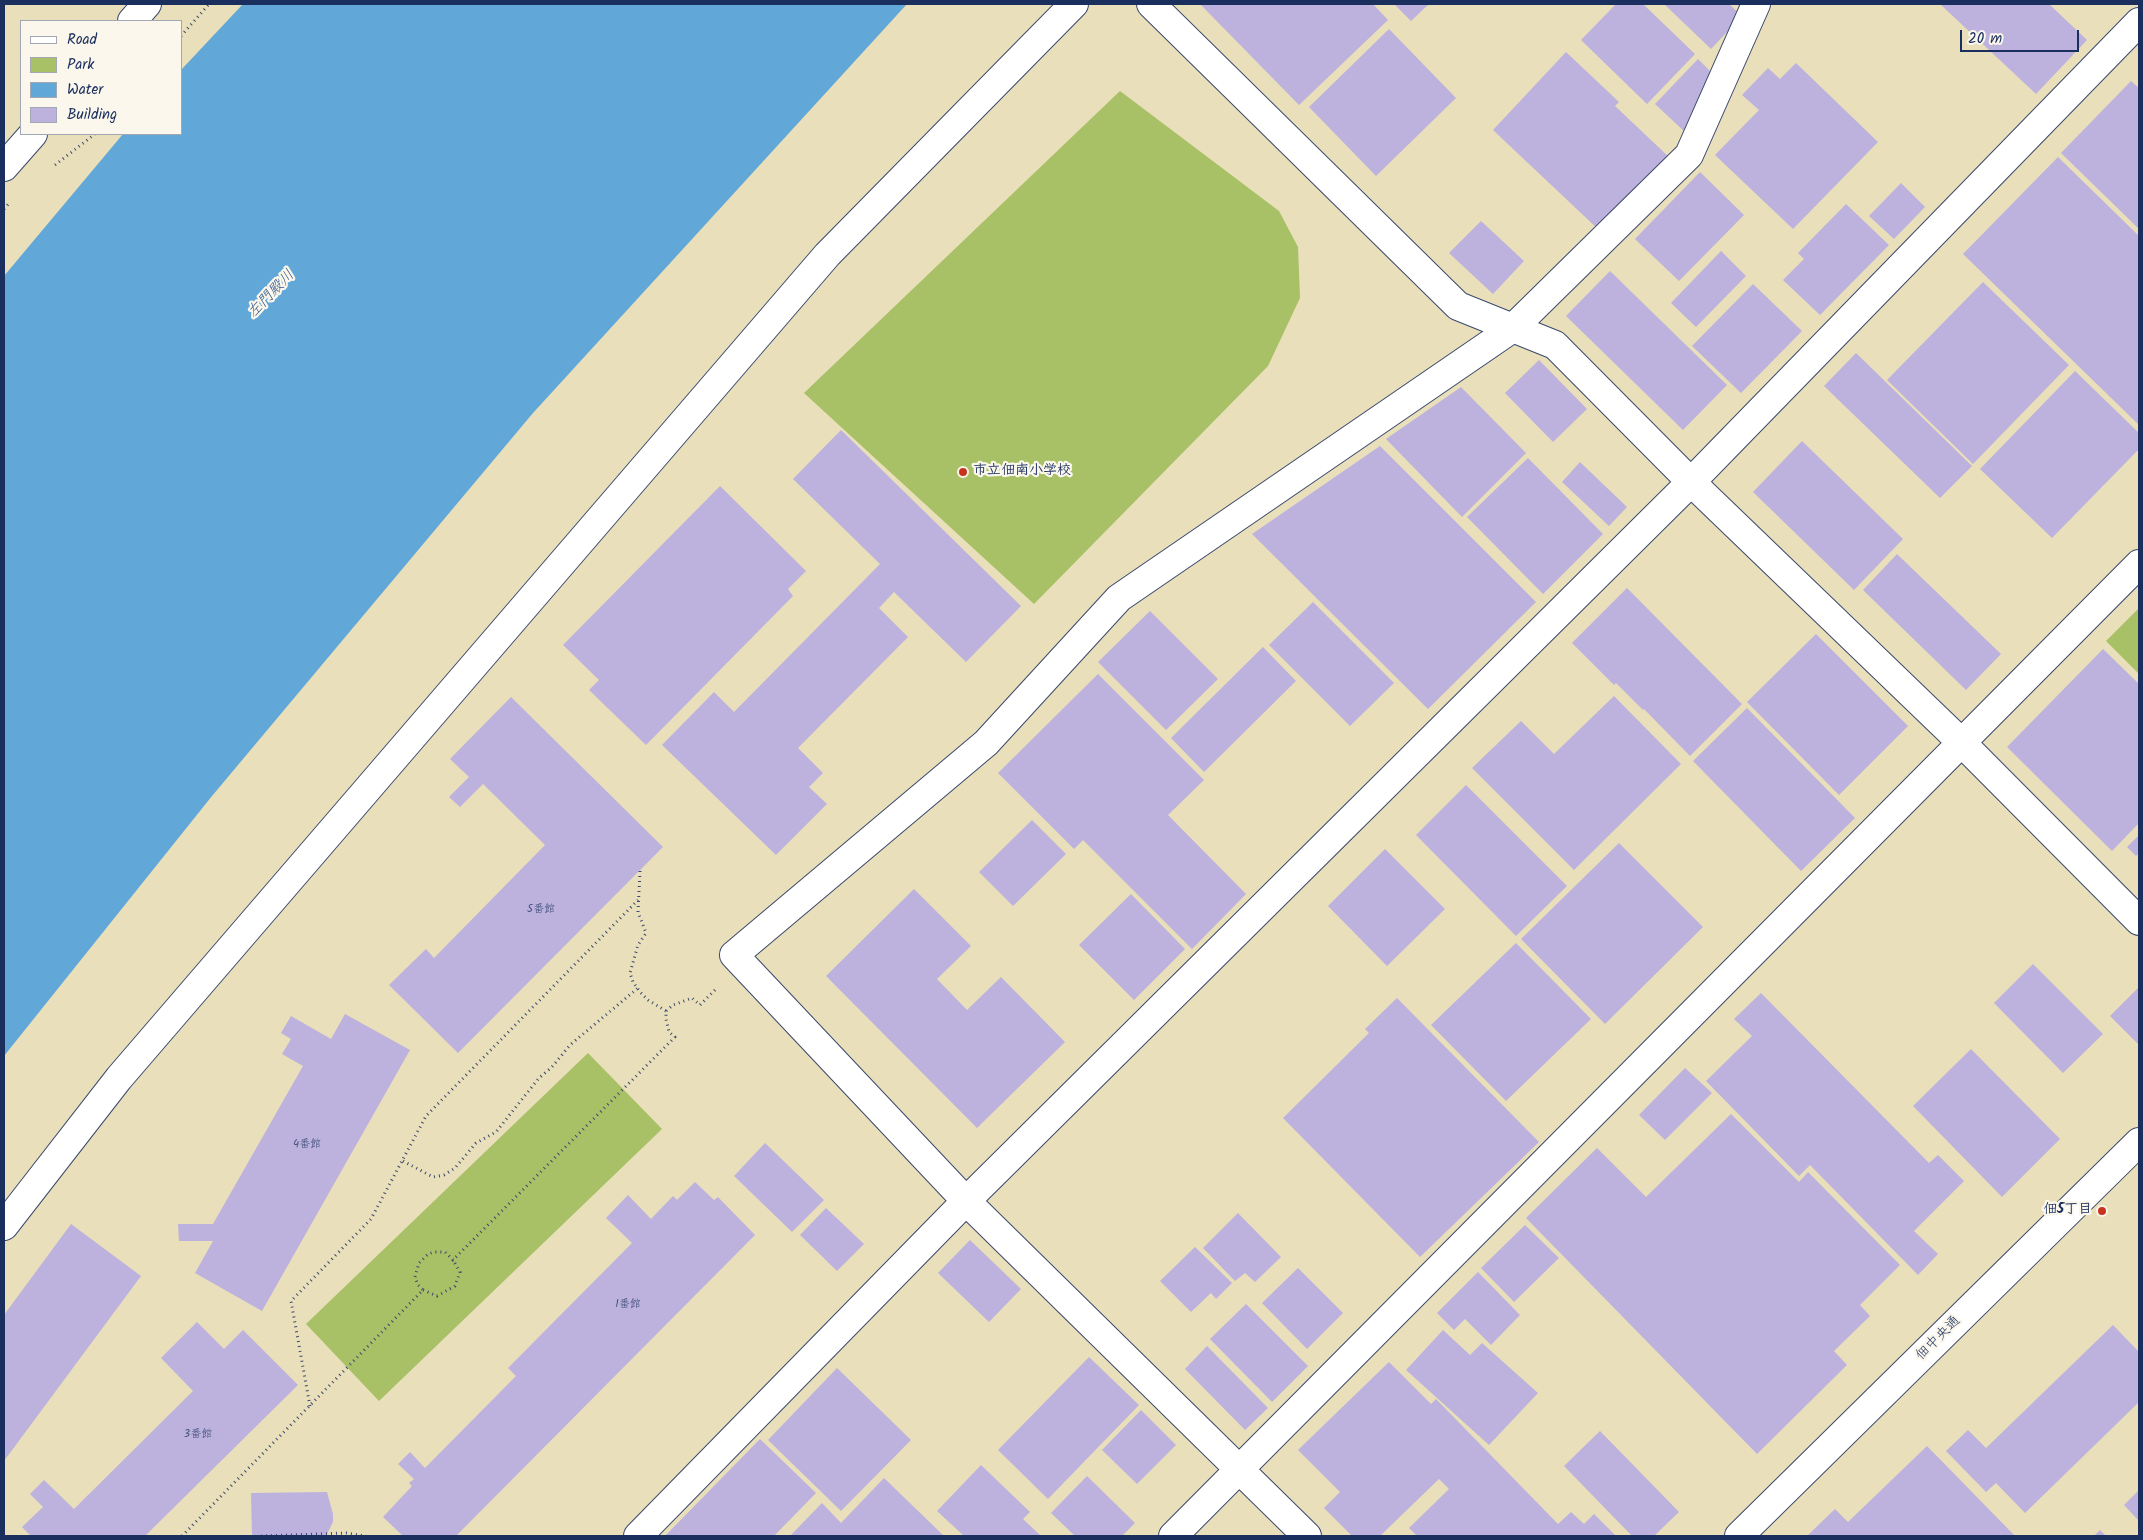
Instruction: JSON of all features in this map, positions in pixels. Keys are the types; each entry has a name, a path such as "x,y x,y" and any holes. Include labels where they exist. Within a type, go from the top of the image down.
{"street":[{"path":"133,20 147,4"},
{"path":"4,1226 119,1078 827,255 1074,4"},
{"path":"1151,4 1458,306 1555,345 1691,482 1961,742 2139,921"},
{"path":"1307,1536 1240,1468 966,1201 734,955 986,743 1119,598 1512,328 1689,154 1756,4"},
{"path":"638,1536 966,1201 1691,482 2139,22"},
{"path":"4,167 32,135"},
{"path":"1173,1536 2139,564"},
{"name":"佃中央通","path":"1739,1536 2139,1142"}],"path":[{"path":"182,35 209,4"},
{"path":"640,871 638,912 646,933 638,945 630,973 633,982 648,1000 666,1011"},
{"path":"310,1406 291,1301 371,1219 426,1116 638,900"},
{"path":"403,1161 433,1177 444,1175 455,1168 476,1143 496,1132 539,1078 552,1067 570,1044 638,988"},
{"path":"453,1260 675,1037 667,1026 666,1011 673,1004 692,998 700,1005 717,988"},
{"path":"445,1252 453,1260 460,1272 455,1286 437,1296 423,1290 418,1284 415,1277 418,1263 428,1254 445,1252"},
{"path":"182,1536 423,1290"},
{"path":"261,1536 346,1533 366,1536"}],"green space":[{"path":"1120,91 1279,211 1298,247 1300,298 1268,366 1034,604 804,393"},
{"path":"2139,608 2139,674 2106,641"},
{"path":"588,1053 662,1129 379,1401 306,1324"}],"water":[{"name":"左門殿川","path":"243,4 907,4 533,413 212,796 4,1056 4,276 122,135 182,135 182,69"}],"building":[{"path":"1200,4 1373,4 1388,20 1299,105"},
{"path":"1394,4 1429,4 1411,21"},
{"path":"1616,4 1643,4 1695,54 1647,104 1581,40"},
{"path":"1664,4 1729,4 1742,16 1711,49"},
{"path":"1940,4 2049,4 2087,40 2036,94"},
{"path":"1389,29 1456,98 1376,176 1309,107"},
{"path":"1566,52 1619,102 1615,106 1670,158 1600,231 1493,130"},
{"path":"1698,59 1714,75 1686,133 1655,104"},
{"path":"1796,63 1878,142 1793,229 1715,155 1759,110 1742,95 1768,68 1780,79"},
{"path":"2131,81 2139,88 2139,229 2061,153"},
{"path":"2058,157 2139,236 2139,425 1963,254"},
{"path":"1700,172 1744,215 1679,281 1635,239"},
{"path":"1901,183 1925,207 1894,239 1869,216"},
{"path":"1846,204 1889,245 1820,315 1783,280 1804,259 1798,253"},
{"path":"1481,221 1524,261 1493,294 1449,253"},
{"path":"1721,251 1746,276 1696,327 1671,303"},
{"path":"1610,271 1727,385 1683,430 1566,316"},
{"path":"1983,282 2069,365 1973,464 1887,380"},
{"path":"1753,284 1802,331 1741,393 1692,346"},
{"path":"1856,353 1972,466 1940,498 1824,386"},
{"path":"1539,360 1587,409 1553,442 1505,393"},
{"path":"2075,371 2139,433 2139,449 2052,538 1980,469"},
{"path":"1461,387 1526,453 1462,517 1386,439"},
{"path":"841,430 1021,606 966,662 894,592 879,608 908,637 798,748 823,773 809,787 827,804 776,855 662,745 714,692 734,712 880,564 793,479"},
{"path":"1802,441 1903,539 1854,590 1753,492"},
{"path":"1380,446 1536,602 1428,709 1252,534"},
{"path":"1528,458 1603,534 1543,594 1467,517"},
{"path":"1580,462 1627,507 1609,526 1562,482"},
{"path":"720,486 806,571 788,589 793,596 646,745 589,690 599,680 563,645"},
{"path":"1897,554 2001,654 1966,690 1863,590"},
{"path":"1627,588 1742,704 1690,756 1644,709 1616,683 1614,685 1572,643"},
{"path":"1313,602 1394,683 1350,726 1269,645"},
{"path":"1150,611 1218,679 1166,730 1098,662"},
{"path":"1816,634 1908,726 1839,795 1747,702"},
{"path":"1263,647 1296,681 1204,772 1171,738"},
{"path":"2103,649 2139,684 2139,823 2112,851 2007,747"},
{"path":"1098,674 1204,780 1168,815 1246,894 1192,949 1083,840 1074,849 998,773"},
{"path":"1614,696 1681,764 1574,870 1472,768 1521,721 1554,754"},
{"path":"511,697 663,847 458,1053 389,985 426,949 434,958 545,845 483,784 460,807 449,797 469,777 450,759"},
{"path":"1747,708 1855,818 1801,871 1693,761"},
{"path":"1466,785 1567,886 1516,936 1416,835"},
{"path":"1032,820 1066,854 1013,906 979,872"},
{"path":"2139,835 2139,853 2136,856 2127,847"},
{"path":"1619,843 1703,927 1605,1024 1521,939"},
{"path":"1385,849 1445,909 1387,966 1328,906"},
{"path":"914,889 971,946 937,979 967,1010 1001,977 1065,1042 977,1128 826,976"},
{"path":"1131,894 1185,949 1134,1000 1079,945"},
{"path":"1516,943 1591,1019 1506,1101 1431,1025"},
{"path":"2033,964 2103,1034 2063,1073 1994,1003"},
{"path":"2139,987 2139,1045 2110,1016"},
{"path":"1761,993 1929,1163 1938,1155 1964,1181 1914,1231 1938,1254 1918,1275 1810,1165 1799,1176 1706,1081 1752,1036 1734,1019"},
{"path":"1397,998 1539,1142 1420,1257 1283,1118 1369,1033 1365,1029"},
{"path":"345,1014 410,1050 262,1311 195,1273 213,1241 179,1241 178,1224 213,1224 303,1066 282,1054 291,1039 281,1033 291,1016 331,1039"},
{"path":"1971,1049 2060,1139 2002,1197 1913,1106"},
{"path":"1685,1068 1712,1093 1665,1140 1639,1115"},
{"path":"1731,1114 1799,1182 1808,1172 1900,1265 1860,1305 1870,1316 1834,1351 1847,1365 1757,1454 1526,1218 1597,1148 1646,1197"},
{"path":"765,1143 824,1200 792,1232 734,1176"},
{"path":"695,1182 714,1200 718,1197 755,1235 456,1536 403,1536 383,1517 412,1486 409,1483 414,1479 398,1464 410,1452 425,1468 516,1376 508,1368 632,1243 606,1218 628,1195 651,1219 673,1196 677,1200"},
{"path":"826,1208 864,1244 837,1271 800,1235"},
{"path":"1238,1213 1281,1257 1255,1282 1245,1273 1235,1281 1203,1248"},
{"path":"71,1224 141,1276 4,1461 4,1315"},
{"path":"1525,1225 1559,1258 1514,1302 1481,1268"},
{"path":"970,1240 1021,1289 989,1322 938,1273"},
{"path":"1195,1247 1232,1283 1216,1299 1211,1293 1191,1312 1160,1281"},
{"path":"1298,1268 1343,1313 1307,1349 1262,1303"},
{"path":"1478,1272 1520,1315 1491,1345 1465,1319 1454,1330 1437,1313"},
{"path":"1246,1304 1308,1366 1272,1402 1210,1339"},
{"path":"197,1322 224,1349 243,1330 298,1385 145,1536 31,1536 22,1527 43,1507 30,1494 44,1480 74,1509 193,1391 161,1358"},
{"path":"2113,1325 2139,1352 2139,1402 2025,1513 1996,1483 1986,1492 1946,1451 1968,1430 1986,1448"},
{"path":"1443,1330 1470,1355 1482,1343 1538,1393 1489,1445 1406,1370"},
{"path":"1207,1346 1268,1408 1245,1430 1185,1369"},
{"path":"1089,1357 1139,1405 1048,1499 998,1450"},
{"path":"1389,1362 1431,1404 1436,1399 1558,1524 1571,1512 1584,1524 1594,1514 1616,1536 1417,1536 1409,1528 1449,1489 1439,1479 1380,1536 1352,1536 1324,1508 1340,1492 1298,1450"},
{"path":"837,1368 911,1440 841,1511 768,1440"},
{"path":"1141,1410 1176,1445 1137,1484 1102,1450"},
{"path":"1600,1431 1679,1512 1654,1536 1632,1536 1564,1466"},
{"path":"760,1439 816,1493 774,1536 665,1536"},
{"path":"1927,1446 2015,1536 1807,1536 1835,1509 1848,1522"},
{"path":"981,1465 1030,1512 1023,1519 1041,1536 964,1536 937,1511"},
{"path":"1087,1476 1135,1523 1122,1536 1075,1536 1051,1513"},
{"path":"884,1478 944,1536 790,1536 822,1503 841,1523"},
{"path":"2139,1490 2139,1521 2124,1505"},
{"path":"327,1492 333,1514 333,1522 326,1536 252,1536 251,1493"},
{"path":"2100,1530 2106,1536 2094,1536"}],"place":[{"name":"市立佃南小学校","path":"963,472"},
{"name":"佃5丁目","path":"2102,1211"}]}
